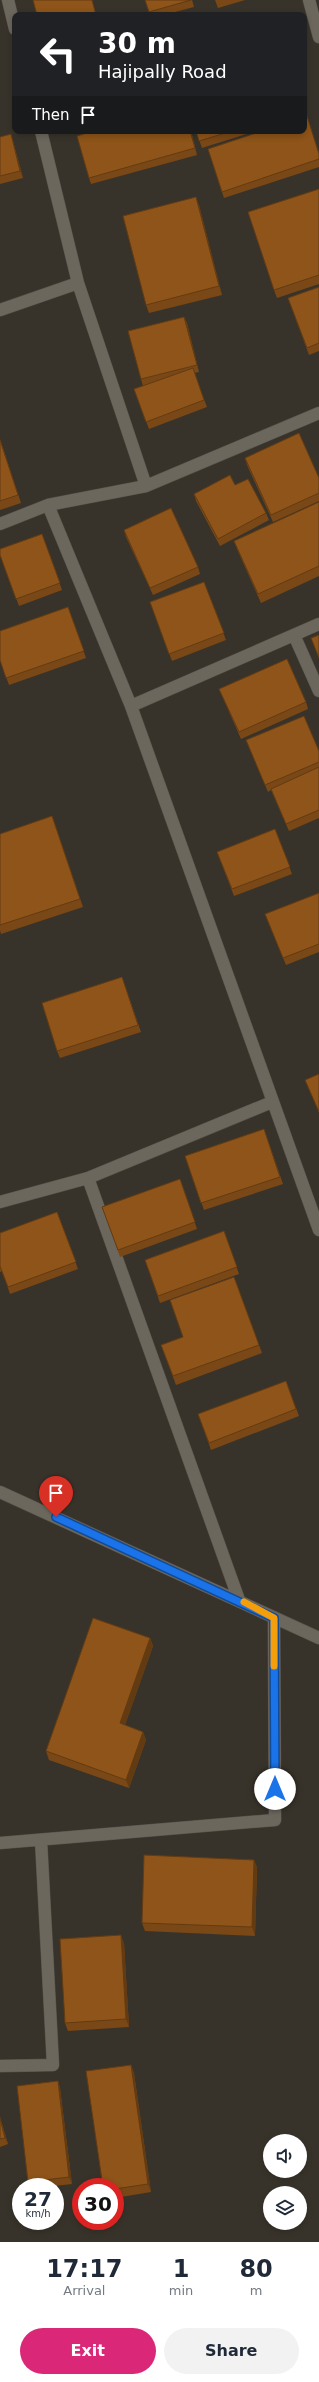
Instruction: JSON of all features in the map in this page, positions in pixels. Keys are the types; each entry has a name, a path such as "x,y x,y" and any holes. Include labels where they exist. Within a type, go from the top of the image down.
{"street":[{"path":"8,0 12,17"},
{"path":"309,0 319,37"},
{"path":"41,134 78,283 146,486"},
{"path":"0,310 78,283"},
{"path":"0,524 48,505 146,486 319,413"},
{"path":"48,505 131,706 319,1230"},
{"path":"131,706 319,624"},
{"path":"294,635 319,691"},
{"path":"0,1202 88,1178 272,1102"},
{"path":"88,1178 239,1600"},
{"path":"0,1492 239,1600 274,1618 319,1638"},
{"path":"0,1843 275,1820 274,1618"},
{"path":"0,2066 53,2065 41,1840"}],"building":[{"path":"33,0 92,0 95,12 36,12"},
{"path":"145,0 191,0 149,12"},
{"path":"307,116 319,154 319,159 222,192 208,149 253,134 307,134"},
{"path":"11,134 20,171 0,176 0,137"},
{"path":"84,134 191,134 195,148 89,178 77,136"},
{"path":"197,134 222,134 199,141"},
{"path":"319,189 319,275 274,290 248,212"},
{"path":"196,197 219,286 146,305 123,216"},
{"path":"319,287 319,343 307,348 288,298"},
{"path":"184,317 197,365 141,379 128,331"},
{"path":"193,368 204,400 146,422 134,389"},
{"path":"299,433 319,478 319,493 271,515 245,458"},
{"path":"0,440 18,495 0,501"},
{"path":"230,475 235,485 248,479 266,513 218,539 194,494"},
{"path":"319,502 319,566 258,594 234,541"},
{"path":"171,508 198,567 150,588 124,530"},
{"path":"42,534 60,583 16,599 0,555 0,549"},
{"path":"204,582 224,633 169,654 150,602"},
{"path":"68,607 84,651 6,678 0,660 0,631"},
{"path":"319,635 319,658 311,638"},
{"path":"287,659 306,702 239,732 219,689"},
{"path":"304,716 319,751 319,762 265,785 246,740"},
{"path":"319,767 319,810 286,824 271,789"},
{"path":"52,816 80,899 0,925 0,834"},
{"path":"275,829 290,867 232,889 217,852"},
{"path":"319,893 319,944 283,958 265,914"},
{"path":"122,977 138,1025 57,1051 42,1003"},
{"path":"319,1074 319,1112 305,1080"},
{"path":"264,1129 280,1177 201,1203 185,1156"},
{"path":"180,1179 195,1222 118,1250 102,1207"},
{"path":"57,1212 76,1262 8,1287 0,1266 0,1233"},
{"path":"224,1231 237,1267 158,1296 145,1260"},
{"path":"234,1277 259,1345 173,1376 161,1345 183,1337 170,1300"},
{"path":"286,1381 296,1409 209,1443 198,1414"},
{"path":"93,1618 150,1638 120,1723 143,1732 126,1780 46,1751"},
{"path":"144,1855 254,1860 252,1927 142,1923"},
{"path":"121,1935 126,2019 65,2023 60,1939"},
{"path":"131,2065 148,2184 124,2188 124,2178 102,2178 86,2071"},
{"path":"58,2081 69,2177 28,2178 17,2086"},
{"path":"0,2119 5,2138 0,2139"}],"slow traffic":[{"path":"244,1602 274,1618 274,1666"}],"route":[{"path":"56,1517 239,1600 274,1618 275,1789"}]}
